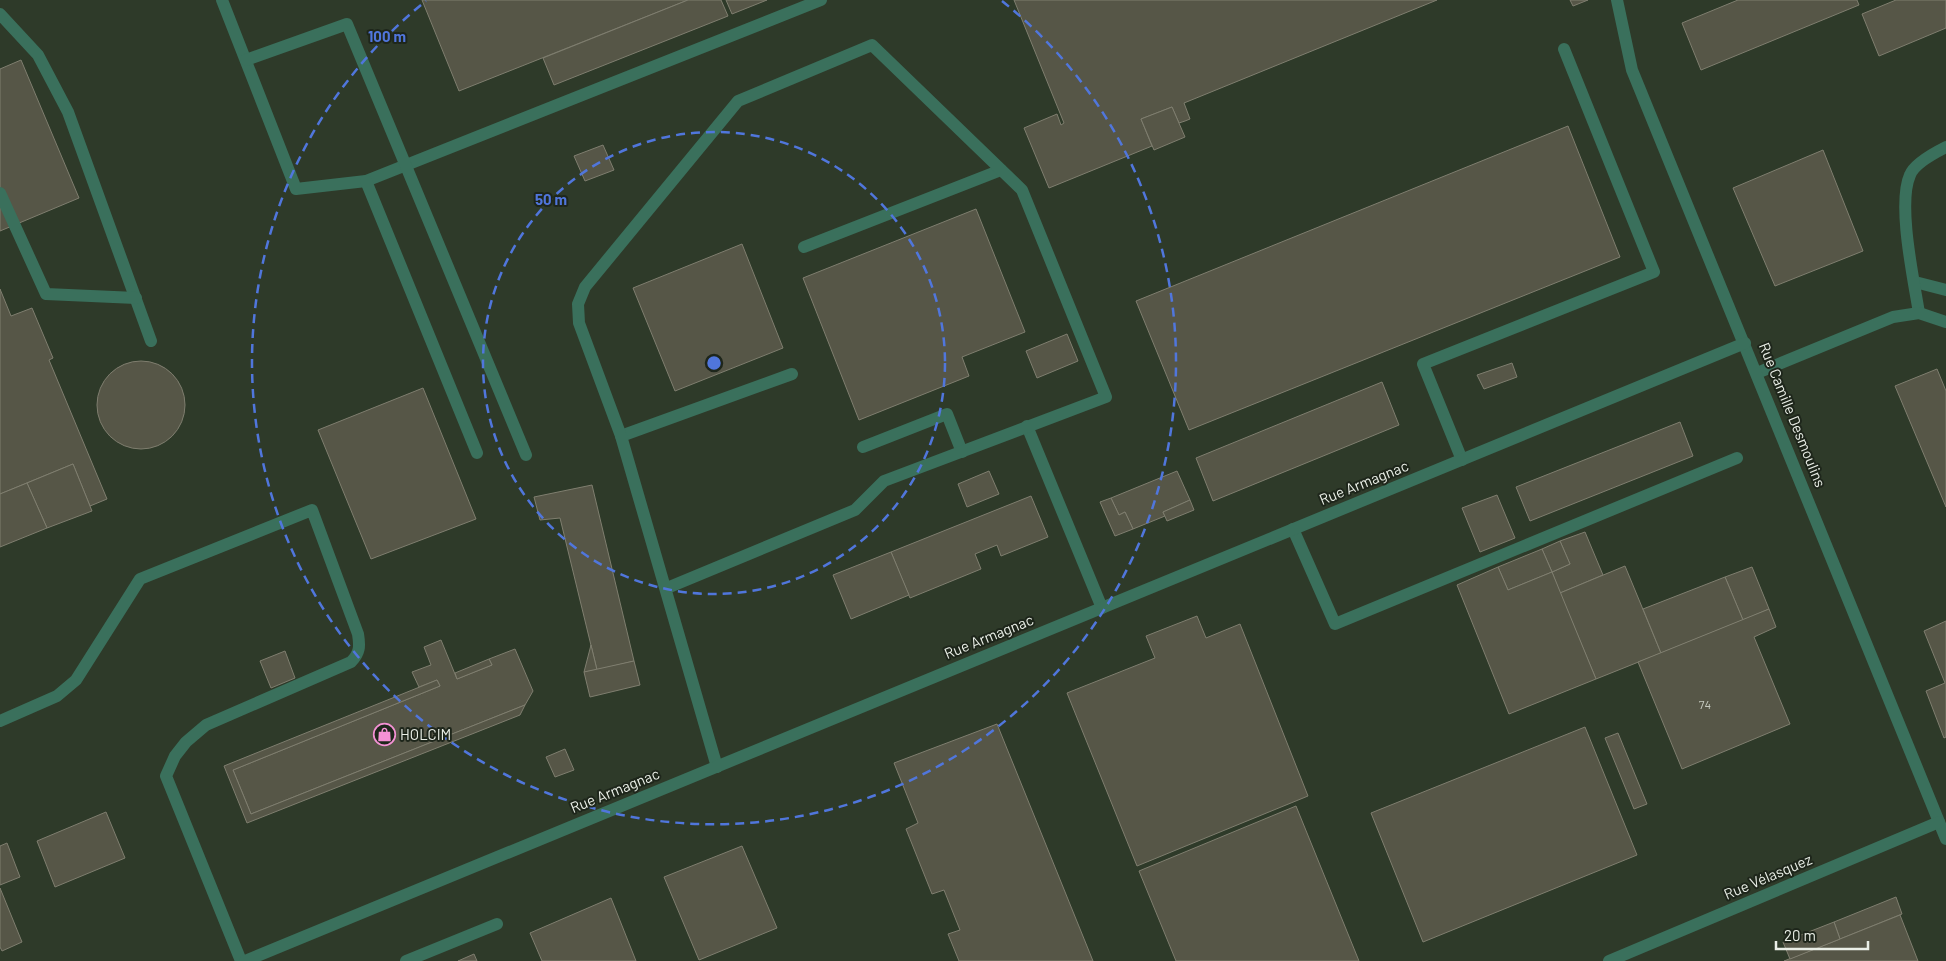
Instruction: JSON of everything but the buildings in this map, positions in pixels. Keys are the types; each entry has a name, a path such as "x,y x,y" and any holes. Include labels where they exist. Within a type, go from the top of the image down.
{"street":[{"path":"222,0 296,189 366,181 822,0"},
{"name":"Rue Camille Desmoulins","path":"1617,0 1632,70 1943,821 1946,839"},
{"path":"0,14 38,55 68,112 151,341"},
{"path":"246,60 347,24 526,454"},
{"path":"667,588 855,510 884,482 1106,397 1022,190 872,45 738,101 585,287 578,304 579,323 621,436 667,588 717,767"},
{"path":"1462,460 1423,364 1654,272 1564,49"},
{"path":"1919,313 1908,241 1905,193 1910,173 1932,153 1946,147"},
{"path":"804,247 1001,170"},
{"path":"366,181 477,453"},
{"path":"0,193 46,294 136,298"},
{"path":"1915,282 1946,290"},
{"path":"1757,373 1893,317 1919,313 1946,322"},
{"name":"Rue Armagnac","path":"245,961 1745,343"},
{"path":"621,436 792,374"},
{"path":"863,447 947,414 962,452"},
{"path":"1027,426 1102,608"},
{"path":"1293,530 1335,624 1736,458"},
{"path":"0,721 58,696 76,680 140,579 312,510 358,634 360,646 358,655 352,662 206,725 186,742 175,756 166,776 241,961"},
{"name":"Rue Vélasquez","path":"1608,961 1943,821"},
{"path":"406,961 497,924"}],"shaded area":[{"path":"0,0 1946,0 1946,961 0,961"}],"place":[{"name":"HOLCIM","path":"384,735"}]}
